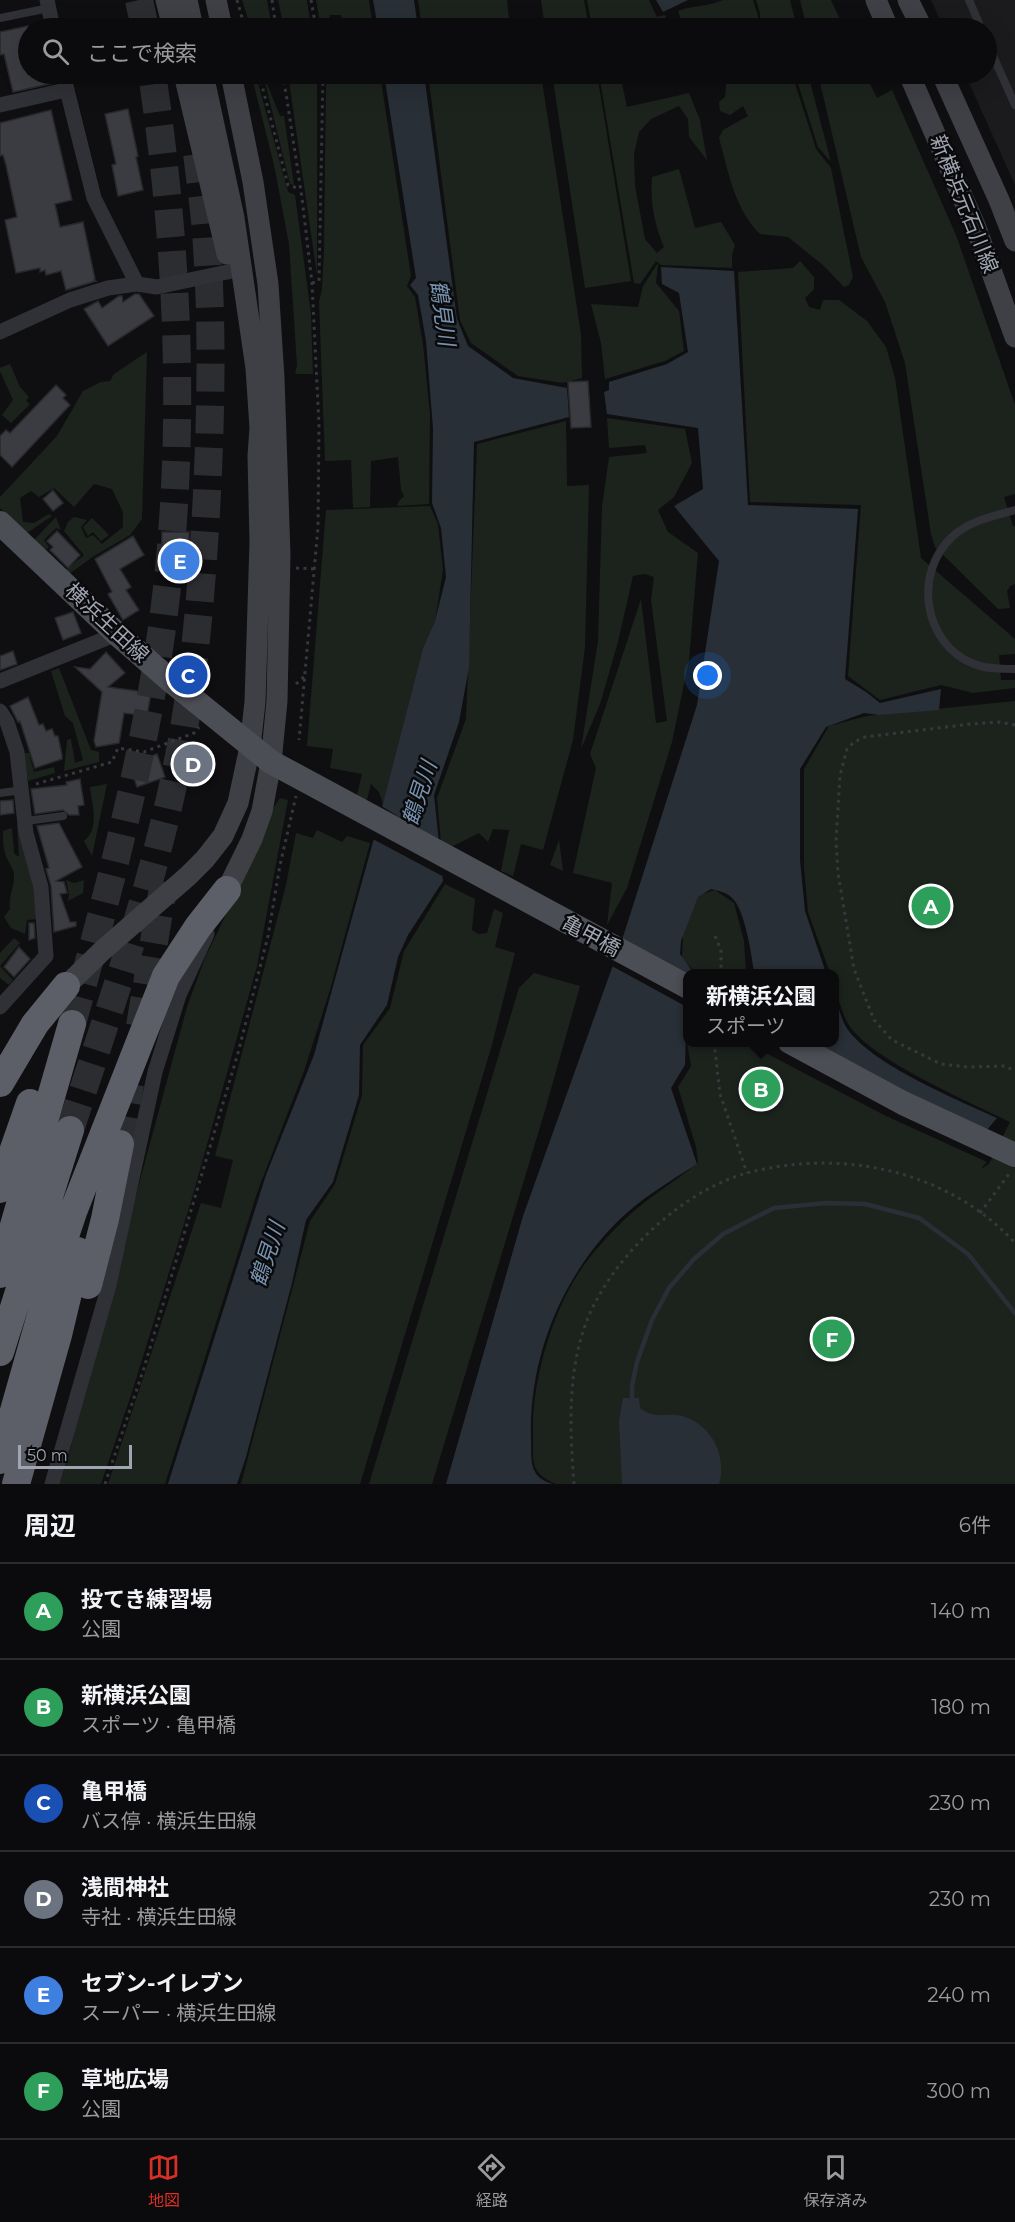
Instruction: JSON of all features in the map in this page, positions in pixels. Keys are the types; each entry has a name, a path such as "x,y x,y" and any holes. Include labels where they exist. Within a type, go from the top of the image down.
{"highway":[{"path":"0,1460 55,1266 73,1212 113,1109 166,976 198,927 227,890"},
{"path":"0,1083 35,1024 66,986"},
{"path":"0,1189 66,1022 0,1274"},
{"path":"16,1484 58,1335 95,1173 113,1109"},
{"path":"0,1352 70,1130"},
{"path":"33,1484 105,1219 120,1144"}],"main road":[{"name":"横浜生田線","path":"0,523 117,634 301,788"},
{"name":"亀甲橋","path":"301,788 445,857 683,985"},
{"path":"799,1047 903,1103 1015,1155"}],"street":[{"path":"166,0 170,18"},
{"path":"187,0 191,18"},
{"path":"198,0 202,18"},
{"path":"216,0 220,18"},
{"path":"876,0 884,18"},
{"path":"908,0 917,18"},
{"path":"65,84 94,198 137,284"},
{"path":"186,84 232,272 258,456"},
{"path":"206,84 226,154 254,280 276,477"},
{"path":"0,1060 28,1023 103,950 188,876 217,843 238,803 250,747 255,702 259,611 258,456 260,428 256,368 216,84"},
{"path":"51,1484 109,1285 155,1072 179,995 252,839 262,811 272,762 277,701 280,567 274,378 268,284 260,222 233,84"},
{"name":"新横浜元石川線","path":"913,84 976,228 1015,337"},
{"name":"新横浜元石川線","path":"947,84 1015,240"},
{"path":"0,105 66,90"},
{"path":"0,332 70,300 108,288 137,284 157,287 232,272"},
{"path":"0,681 117,634"},
{"path":"0,711 7,722 17,752 29,842 41,887 46,956 0,1007"}],"lane":[{"path":"969,0 977,18"},
{"path":"0,18 48,4"},
{"path":"997,63 1015,105"},
{"path":"1012,511 964,527 952,536 935,559 929,573 927,600 939,633 960,656 974,664 1015,669"},
{"path":"0,793 23,789"},
{"path":"26,821 63,816"}],"path":[{"path":"237,0 242,18"},
{"path":"272,0 275,18"},
{"path":"311,0 314,18"},
{"path":"261,84 288,184 300,189"},
{"path":"284,84 312,283 319,425 318,527 299,740"},
{"path":"312,283 319,281 323,84"},
{"path":"293,568 315,569"},
{"path":"23,789 112,762 118,748 144,752 194,733 210,713"},
{"path":"1015,725 1000,722 971,724 865,737 854,742 847,749 840,775 837,840 838,873 854,969 874,1020 892,1040 941,1064 968,1067 1005,1066 1015,1071"},
{"path":"105,1484 151,1346 238,1053 268,936 280,865 301,788"},
{"path":"715,936 721,950 721,969"},
{"path":"715,1047 720,1094 747,1173"},
{"path":"574,1484 570,1395 576,1356 586,1323 599,1295 620,1262 657,1224 703,1194 747,1173 811,1163 838,1162 874,1167 911,1177 946,1191 1006,1233 1015,1243"},
{"path":"980,1214 1015,1166"}],"shaded area":[{"path":"242,0 267,0 270,18 248,18"},
{"path":"278,0 307,0 310,18 282,18"},
{"path":"316,0 369,0 372,18 342,18 341,15 330,15 329,18 319,18"},
{"path":"418,0 507,0 509,18 421,18"},
{"path":"541,0 584,0 587,18 544,18"},
{"path":"587,0 649,0 657,17 665,15 666,18 590,18"},
{"path":"723,0 753,0 758,18 680,18 678,11"},
{"path":"756,0 790,0 794,18 760,18"},
{"path":"800,0 831,0 839,18 804,18"},
{"path":"931,0 1015,0 1015,185 970,84 997,84 997,18 939,18"},
{"path":"254,84 258,84 288,192 295,195 311,314 313,374 295,374 297,365 289,244 274,165"},
{"path":"265,84 280,116 284,116 294,185 290,184"},
{"path":"289,84 317,84 317,275"},
{"path":"326,84 382,84 411,276 407,286 415,297 423,344 430,414 429,504 397,506 404,496 401,490 398,457 371,461 370,507 353,508 351,460 325,461 319,302 324,250"},
{"path":"429,84 543,84 581,334 582,378 563,383 518,376 471,343 460,320"},
{"path":"554,84 599,84 631,281 585,288"},
{"path":"601,84 622,84 627,107 689,93 700,120 707,160 689,137 688,119 679,106 651,119 639,132 634,154 635,186 645,239 657,253 664,247 654,212 652,177 679,169 695,228 721,222 735,245 732,268 661,265 656,261 640,284 634,283"},
{"path":"726,84 795,84 816,149 831,168 853,277 849,285 844,287 824,266 788,237 760,234 744,214 729,177 719,138 723,130 748,116 743,106 730,115 720,111 719,102 725,97"},
{"path":"798,84 811,84 831,162 818,147"},
{"path":"820,84 870,84 877,98 892,90 956,235 1015,405 1015,494 1004,497 1013,526 1015,526 1015,584 1007,591 1010,608 998,609 935,547 931,534 905,363 885,302 861,257"},
{"path":"800,261 814,277 814,289 805,298 809,307 820,310 823,300 839,300 867,321 886,347 895,378 921,558 1015,639 1015,654 999,655 1001,680 1015,680 1015,688 973,693 941,685 880,700 848,676 861,505 750,502 738,272 793,268"},
{"path":"658,263 656,283 679,311 684,351 665,361 605,379 601,343 591,304 638,307 643,286"},
{"path":"147,352 142,519 130,535 69,574 67,569 84,555 64,531 68,522 74,517 87,520 81,527 86,538 93,535 102,544 123,527 123,512 112,489 94,484 74,507 54,488 39,497 31,491 20,498 23,522 34,523 49,514 52,516 27,533 0,508 0,497 57,436 83,391 101,382 110,381 114,374"},
{"path":"10,364 20,387 29,397 26,401 30,404 11,423 2,415 13,400 0,371 0,368"},
{"path":"607,418 685,429 692,463 674,497 658,510 668,532 698,553 689,660 672,742 627,888 607,925 612,883 573,873 596,768 590,754 641,599 656,723 667,721 651,600 654,577 645,574 633,576 618,642 600,704 581,749 598,641 602,507 609,457 647,453 645,445 609,448"},
{"path":"566,421 567,486 589,485 585,647 573,740 543,850 521,844 513,876 501,871 509,830 493,829 488,842 479,833 453,846 441,843 437,798 466,719 477,444"},
{"path":"430,506 438,524 443,570 435,621 423,648 383,804 379,792 371,784 365,807 355,803 362,774 330,768 333,749 307,746 326,510"},
{"path":"56,517 61,530 56,528 44,540 49,547 45,550 34,540"},
{"path":"92,518 109,535 101,541 93,532 88,536 83,527"},
{"path":"59,668 91,750 99,752 99,762 64,771 67,740 71,739 75,763 83,760 73,723 65,716 51,671"},
{"path":"1015,701 1015,1484 556,1484 540,1475 533,1457 536,1392 545,1350 559,1309 568,1291 604,1240 650,1198 698,1163 696,1147 678,1087 691,1066 688,1047 755,1047 884,1115 987,1162 983,1168 989,1164 1010,1122 947,1092 875,1050 858,1036 842,1011 839,1001 839,969 829,969 808,912 804,867 804,769 829,726 867,716"},
{"path":"24,753 29,753 34,772 54,767 55,773 28,781"},
{"path":"107,784 92,856 84,841 92,830 93,823 90,787"},
{"path":"280,798 288,800 257,966 192,1198 132,1392 101,1484 60,1484 71,1447 73,1427 187,1007 205,958 222,923 263,823"},
{"path":"22,823 34,877 38,919 27,920 25,934 11,928 4,917 10,909 14,874 5,853 3,831 12,828 14,853 19,857 17,824"},
{"path":"317,830 342,842 347,836 370,843 330,990 304,1071 258,1190 165,1484 108,1484 201,1203 221,1208 233,1160 215,1156 286,885 296,833 313,838"},
{"path":"559,840 563,871 550,865"},
{"path":"66,880 74,883 84,880 83,893 68,901"},
{"path":"445,884 475,899 472,930 478,934 487,933 494,909 503,913 495,947 515,953 492,1045 360,1484 241,1484 310,1221 335,1184 362,1095 363,1045 390,1008 404,951"},
{"path":"715,890 734,903 744,941 746,969 692,969 682,958 683,934 696,896"},
{"path":"14,938 20,943 0,966 0,953"},
{"path":"0,966 13,980 9,985 0,978"},
{"path":"534,973 580,986 544,1114 432,1484 369,1484 519,988"}],"water":[{"path":"373,0 414,0 417,18 376,18"},
{"path":"656,0 688,0 663,12"},
{"name":"鶴見川","path":"386,84 425,84 457,319 468,346 513,378 567,388 569,417 474,442 469,667 459,722 434,795 443,881 408,935 398,957 387,1005 360,1045 359,1095 333,1182 306,1220 292,1283 237,1484 168,1484 266,1175 314,1055 373,842 423,648 435,621 446,577 441,528 432,503 433,428 426,341 418,295 410,285 416,278"},
{"path":"661,267 734,271 748,505 858,509 845,679 880,703 941,689 939,710 879,715 864,713 826,727 800,769 800,860 805,911 825,969 753,969 744,923 733,899 726,893 711,889 698,897 681,941 680,954 691,969 683,969 685,1065 671,1088 697,1164 647,1197 619,1220 581,1266 553,1319 536,1377 531,1436 535,1472 545,1481 553,1484 446,1484 523,1216 622,940 697,705 719,561 674,506 703,489 698,428 607,414 604,392 609,390 609,382 667,364 688,352 679,293 662,284"},
{"path":"839,1009 846,1027 874,1054 938,1091 997,1118 986,1131 913,1098 818,1047 839,1047"},
{"path":"623,1398 639,1398 640,1408 651,1414 679,1415 703,1427 715,1443 719,1453 721,1473 719,1484 622,1484 619,1421"}],"pier":[{"path":"380,805 443,845 446,878 371,838"},
{"path":"619,940 683,975 683,1005 610,965"}],"building":[{"path":"18,28 18,84 49,84 13,92 4,54 0,55 0,32"},
{"path":"128,109 143,190 118,196 112,165 116,164 105,114"},
{"path":"51,110 72,200 55,204 60,227 83,222 96,281 66,290 61,271 46,275 45,270 40,272 40,268 16,273 5,220 17,217 6,165 3,155 0,156 0,123"},
{"path":"139,294 154,316 108,346 84,309 98,301 102,308 119,296 122,296 123,302"},
{"path":"588,381 591,427 571,428 568,382"},
{"path":"56,385 66,395 63,398 70,405 12,467 0,455 0,436 6,430 10,433"},
{"path":"53,490 63,503 53,511 43,499"},
{"path":"57,531 80,555 68,568 50,550 53,547 47,541"},
{"path":"162,532 189,532 189,545 192,545 191,575 161,574"},
{"path":"133,536 144,555 120,569 131,587 126,590 139,610 123,620 108,594 112,592 95,559"},
{"path":"73,612 81,633 63,640 55,618"},
{"path":"13,651 17,664 0,670 0,656"},
{"path":"106,652 125,673 108,687 151,693 147,716 124,713 119,743 96,747 94,741 102,692 75,667 90,669"},
{"path":"28,697 39,725 43,724 46,731 52,729 55,736 58,736 62,755 62,759 35,768 20,721 18,722 10,706"},
{"path":"157,754 165,777 137,787 132,764"},
{"path":"80,779 84,805 78,806 79,815 69,815 63,810 35,814 31,789 67,785 66,782"},
{"path":"13,800 14,813 0,815 0,801"},
{"path":"59,823 82,867 56,881 64,882 67,893 60,894 70,922 76,922 76,926 54,932 51,886 46,869 49,868 37,826"},
{"path":"29,923 34,923 35,938 29,940"},
{"path":"19,947 30,959 14,977 4,967"}],"waterway":[{"path":"632,1404 632,1386 637,1362 652,1320 669,1288 694,1259 723,1234 774,1208 826,1203 865,1204 919,1218 968,1254 1015,1313"}],"tunnel":[{"path":"139,0 143,18"},
{"path":"72,1024 108,889 140,754 157,662 167,589 177,442 177,368 169,220 153,84"},
{"path":"70,1130 129,950 155,858 177,766 192,671 206,512 210,372 208,267 197,153"},
{"path":"140,1026 164,882"},
{"path":"120,1144 130,1084"}],"place":[{"name":"セブン-イレブン","path":"180,561"},
{"name":"亀甲橋","path":"188,675"},
{"name":"浅間神社","path":"193,764"},
{"name":"投てき練習場","path":"931,906"},
{"name":"新横浜公園","path":"761,1089"},
{"name":"草地広場","path":"832,1339"}]}
